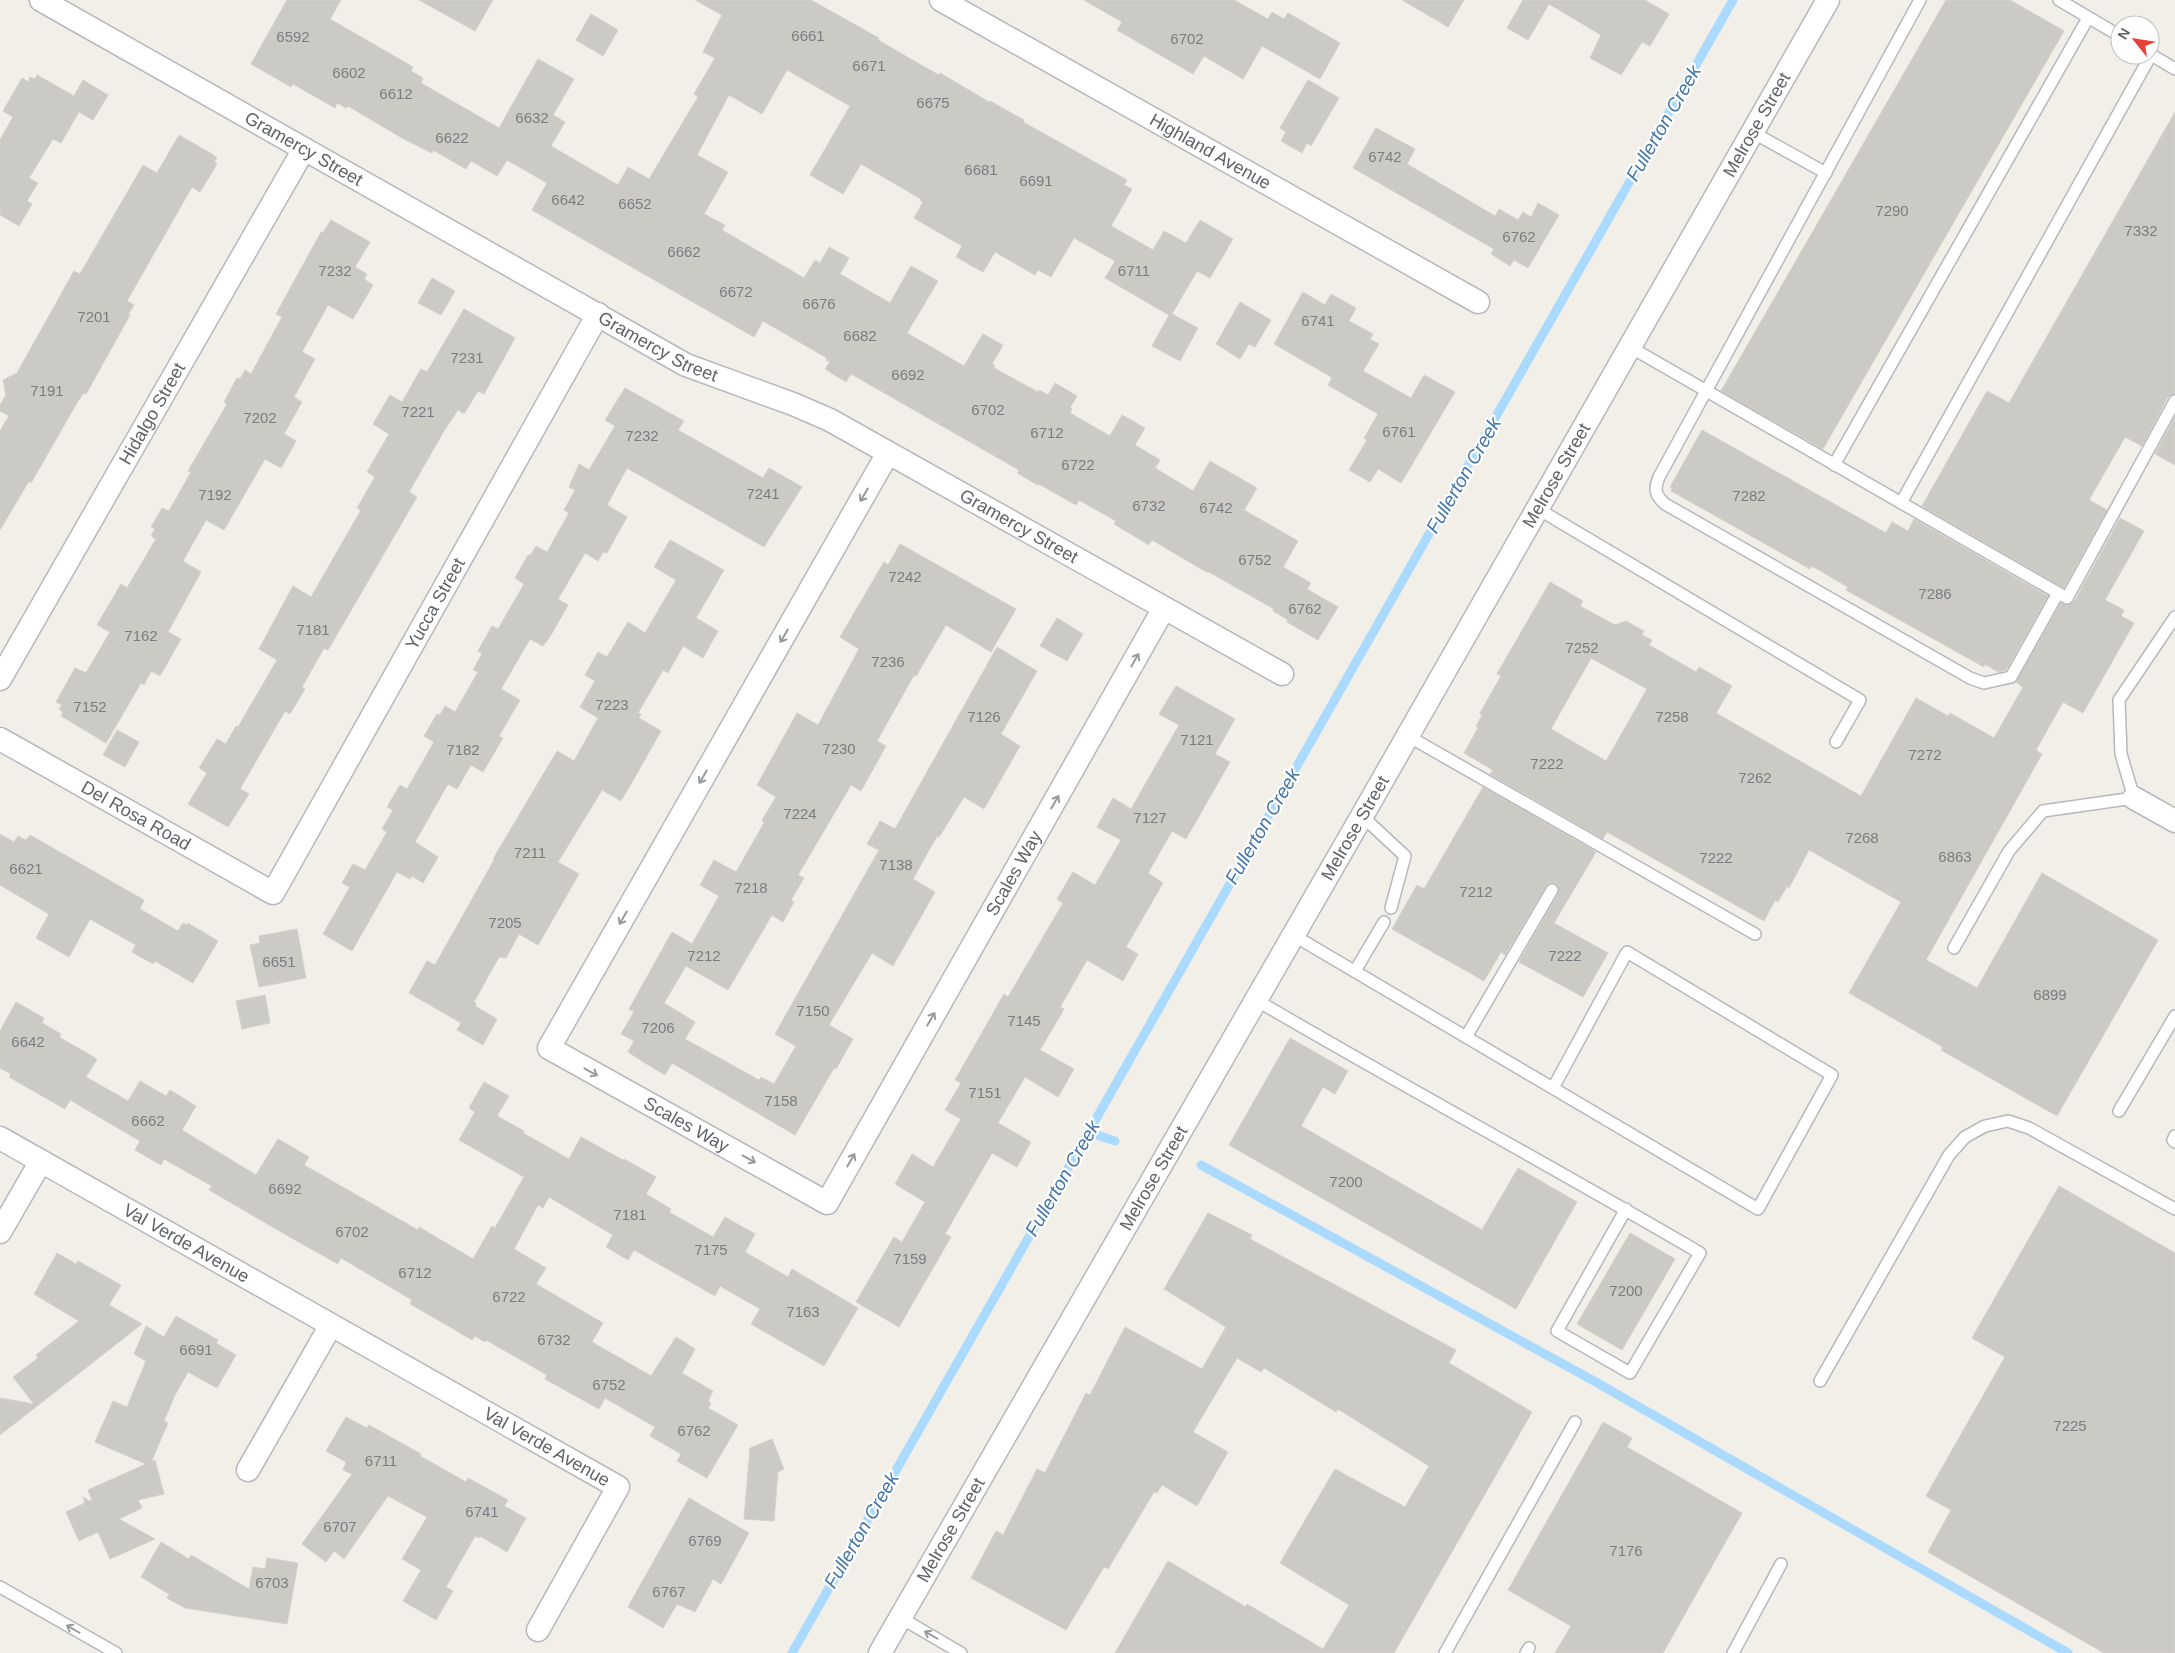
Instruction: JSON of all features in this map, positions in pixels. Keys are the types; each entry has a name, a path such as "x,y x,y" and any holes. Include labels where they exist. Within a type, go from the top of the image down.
{"street":[{"name":"Gramercy Street","path":"41,0 686,365 793,404 830,420 1282,674"},
{"name":"Highland Avenue","path":"941,0 1478,302"},
{"name":"Melrose Street","path":"880,1653 1408,736 1828,0"},
{"name":"Hidalgo Street","path":"0,679 304,149"},
{"name":"Yucca Street","path":"273,893 598,314"},
{"name":"Scales Way","path":"888,453 549,1048 827,1203 1164,608"},
{"name":"Del Rosa Road","path":"0,739 273,893"},
{"path":"2134,798 2175,821"},
{"name":"Val Verde Avenue","path":"0,1138 618,1487 538,1630"},
{"path":"0,1232 41,1161"},
{"path":"248,1470 332,1325"}],"lane":[{"path":"1920,0 1658,477 1655,487 1657,497 1673,509 1970,678 1984,683 2011,676 2058,593"},
{"path":"2058,0 2110,30"},
{"path":"1834,465 2088,18"},
{"path":"2160,60 2175,69"},
{"path":"1901,503 2145,65"},
{"path":"1752,132 1826,173"},
{"path":"1630,347 2067,598 2175,402"},
{"path":"1538,509 1860,700 1836,742"},
{"path":"1954,948 2009,851 2043,811 2134,798 2122,754 2119,700 2175,617"},
{"path":"1408,736 1755,934"},
{"path":"1362,816 1405,856 1391,908"},
{"path":"1466,1037 1552,890"},
{"path":"1355,971 1384,922"},
{"path":"1293,935 1758,1209 1832,1074 1627,952 1553,1088"},
{"path":"1256,1000 1362,1062 1626,1209 1700,1253 1630,1373 1556,1331 1626,1209"},
{"path":"2119,1111 2175,1016"},
{"path":"1820,1381 1949,1155 1965,1137 1985,1126 2008,1122 2029,1128 2175,1209"},
{"path":"2175,1136 2173,1140 2175,1142"},
{"path":"1445,1653 1575,1422"},
{"path":"1733,1653 1781,1564"},
{"path":"0,1587 116,1653"},
{"path":"901,1618 961,1653"}],"building":[{"path":"287,0 341,0 330,19 413,67 411,71 423,78 421,83 499,128 538,59 574,79 553,115 565,122 551,146 618,185 628,167 649,179 698,97 694,94 715,58 703,52 722,15 695,0 811,0 879,38 878,40 921,65 939,75 940,73 1127,180 1124,185 1132,189 1111,226 1153,250 1164,231 1186,243 1200,220 1233,239 1210,278 1197,271 1172,314 1198,328 1180,361 1152,346 1169,315 1105,278 1115,261 1074,238 1051,277 1038,270 1035,275 995,252 983,272 956,257 962,246 914,218 923,202 921,199 861,164 843,194 810,175 850,106 787,70 762,114 729,95 697,155 728,172 704,214 725,225 722,230 804,278 815,260 820,263 829,247 849,258 840,274 890,303 911,266 938,281 907,333 964,366 983,334 1003,345 992,364 995,365 994,368 1038,392 1039,390 1048,395 1055,383 1077,396 1070,408 1072,409 1070,413 1110,436 1122,415 1145,428 1135,445 1160,460 1155,468 1193,491 1210,461 1257,488 1244,510 1298,541 1283,567 1311,583 1307,589 1338,607 1318,640 1287,622 1288,620 1273,611 1274,609 1152,540 1149,545 1114,524 1116,521 1079,500 1076,505 1038,485 1017,473 1019,470 851,374 846,382 825,369 830,362 826,360 827,358 763,321 754,337 532,210 547,183 507,160 497,176 471,161 466,169 433,150 432,153 402,138 348,106 346,108 337,103 335,108 293,84 291,87 251,64"},
{"path":"419,0 493,0 475,31"},
{"path":"1084,0 1234,0 1268,19 1272,12 1284,19 1288,13 1340,43 1320,79 1262,46 1243,79 1204,56 1193,74 1117,30 1122,22"},
{"path":"1402,0 1464,0 1448,27"},
{"path":"1523,0 1645,0 1669,14 1650,46 1642,42 1621,75 1590,58 1601,35 1549,4 1528,40 1507,28"},
{"path":"1946,0 2010,0 2064,31 1823,449 1721,391"},
{"path":"591,14 618,30 603,56 576,40"},
{"path":"37,75 74,96 83,80 108,95 93,120 79,112 61,143 53,139 29,178 38,183 27,201 32,204 19,226 0,215 0,140 13,117 3,111 22,78 28,82 30,77 35,79"},
{"path":"1308,80 1339,98 1311,146 1307,143 1302,153 1281,141 1286,132 1280,128"},
{"path":"2175,112 2175,394 2168,397 2142,446 2125,437 2089,500 2107,510 2064,588 1922,506 1987,391 2009,403"},
{"path":"1376,128 1415,149 1407,164 1495,216 1499,209 1518,220 1523,212 1531,217 1538,203 1559,215 1528,268 1514,260 1510,266 1491,254 1494,249 1353,168"},
{"path":"179,135 212,154 217,158 214,162 217,164 200,192 192,187 127,301 134,305 128,315 130,315 86,394 84,393 78,401 31,483 29,481 0,530 0,431 9,416 0,411 0,405 6,395 3,380 17,373 74,271 80,274 143,165 157,173"},
{"path":"331,220 370,242 355,267 367,274 364,279 373,285 353,319 328,305 302,352 315,359 294,397 302,402 284,434 296,441 281,468 265,459 224,530 206,520 183,561 201,572 168,632 181,639 160,676 151,671 144,685 141,683 106,743 61,716 63,712 59,709 62,705 56,702 75,668 86,673 110,632 97,625 121,584 127,588 156,539 151,536 155,529 151,527 162,508 169,511 191,472 188,471 227,404 224,402 237,378 240,379 245,370 251,374 282,317 276,314 321,232 323,233"},
{"path":"432,278 455,291 441,315 418,303"},
{"path":"1303,292 1325,305 1331,294 1356,308 1349,321 1373,334 1370,339 1379,344 1363,371 1411,398 1424,375 1455,392 1401,483 1378,469 1370,482 1349,470 1367,440 1364,438 1378,414 1328,385 1332,378 1328,375 1274,344"},
{"path":"1240,302 1271,320 1255,347 1249,344 1240,359 1216,344"},
{"path":"464,309 515,338 484,394 478,391 464,414 458,410 444,431 409,492 417,497 328,650 324,648 302,687 305,689 290,714 285,711 240,789 249,794 228,827 188,804 207,773 199,768 217,739 226,744 277,660 259,649 293,586 311,597 361,510 357,508 375,477 367,472 389,434 373,424 390,395 402,402 421,369 427,372"},
{"path":"625,388 684,421 678,430 763,478 769,468 802,487 764,547 627,468 607,505 627,517 607,553 603,552 598,561 585,553 558,599 568,605 551,635 543,646 530,639 501,689 520,700 499,736 503,738 483,772 471,765 457,789 448,784 415,842 438,857 423,883 412,876 410,879 397,872 352,951 323,934 350,887 342,883 353,864 365,870 387,832 382,829 393,810 387,807 400,785 407,789 434,742 424,736 437,714 440,715 445,706 455,712 478,672 473,670 482,654 478,651 492,626 498,629 524,584 515,578 528,555 530,556 536,546 547,552 569,513 564,510 575,490 569,487 579,464 589,470 615,426 605,420"},
{"path":"2175,417 2175,465 2155,454"},
{"path":"1702,430 1886,533 1892,522 1908,531 1914,519 2048,596 2006,670 1998,672 1985,664 1984,667 1846,590 1848,587 1812,566 1810,569 1671,491 1672,488 1670,487"},
{"path":"2120,518 2144,531 2105,600 2124,610 2121,616 2134,623 2083,713 2063,702 2036,750 2042,754 1926,960 1977,988 2042,873 2158,940 2057,1116 1941,1050 1943,1047 1849,993 1901,902 1809,850 1789,888 1787,886 1778,902 1775,900 1764,921 1607,832 1603,839 1490,774 1493,770 1464,753 1478,728 1476,726 1482,715 1480,713 1501,676 1497,674 1550,582 1583,601 1580,606 1615,625 1626,621 1644,631 1642,635 1652,640 1649,645 1696,672 1699,667 1732,686 1716,713 1861,796 1916,698 1948,716 1950,713 1994,738 2023,687 2016,682 2061,603 2068,605 2074,602","holes":["1591,658 1647,689 1606,761 1551,729"]},
{"path":"670,540 724,570 696,618 718,631 703,658 683,646 668,673 663,670 638,713 641,714 639,718 661,731 621,801 602,790 558,862 579,874 538,945 519,934 506,958 499,957 474,1002 476,1003 475,1006 497,1019 483,1045 457,1030 461,1023 409,993 427,961 435,965 493,859 557,751 574,761 598,718 580,707 595,681 585,675 598,652 607,657 628,622 645,633 676,580 654,567"},
{"path":"900,544 1016,609 991,652 946,625 916,676 914,675 877,741 886,746 861,791 851,785 798,875 804,878 791,900 794,902 783,922 772,915 728,990 686,966 664,1003 695,1022 685,1039 759,1080 761,1077 774,1084 796,1046 775,1034 879,850 867,844 880,821 895,829 997,647 1037,671 1001,734 1020,746 984,809 964,797 939,837 937,836 913,879 935,892 893,966 872,953 829,1025 853,1039 795,1135 672,1063 665,1075 628,1052 634,1041 621,1034 634,1012 629,1009 672,932 692,944 719,896 700,885 714,860 736,872 764,823 762,820 776,797 757,785 797,713 818,725 859,649 840,637 884,562 888,565"},
{"path":"1057,618 1083,634 1067,661 1040,646"},
{"path":"1176,686 1235,719 1215,754 1230,762 1186,839 1172,831 1148,873 1163,883 1126,947 1138,954 1123,981 1087,960 1060,1007 1064,1009 1040,1050 1074,1069 1058,1097 1025,1077 998,1123 1031,1142 1017,1167 992,1153 945,1234 951,1237 899,1327 856,1302 894,1237 902,1242 925,1202 895,1184 912,1154 933,1167 961,1119 945,1110 961,1083 955,1080 1004,994 1008,997 1063,903 1057,899 1073,872 1095,885 1121,840 1097,827 1113,798 1131,809 1179,725 1159,714"},
{"path":"117,730 139,742 125,767 103,755"},
{"path":"1483,787 1596,852 1554,923 1608,953 1583,997 1519,962 1558,894 1559,887 1555,883 1549,883 1546,886 1505,955 1501,952 1484,981 1392,929 1417,885 1424,889"},
{"path":"0,834 14,842 18,836 26,840 30,835 144,900 140,909 178,931 183,923 187,925 188,923 218,941 193,983 155,961 153,964 132,952 136,945 90,919 69,957 36,938 49,914 0,885"},
{"path":"297,929 306,978 259,987 250,945 260,943 259,936"},
{"path":"265,995 270,1023 242,1029 236,1001"},
{"path":"16,1002 44,1018 42,1023 61,1034 59,1037 97,1059 86,1077 128,1101 140,1081 166,1096 170,1090 196,1106 182,1130 256,1175 278,1139 309,1157 304,1165 418,1230 419,1227 473,1259 492,1226 495,1228 524,1177 459,1140 475,1112 469,1108 484,1082 509,1096 497,1116 524,1131 523,1133 569,1159 581,1137 624,1159 656,1177 646,1194 671,1209 669,1212 713,1237 725,1217 755,1234 745,1252 788,1277 792,1269 858,1308 824,1366 751,1324 760,1309 720,1286 715,1296 634,1250 628,1260 606,1247 613,1235 549,1197 543,1208 538,1205 514,1249 546,1268 536,1284 603,1323 592,1342 651,1376 676,1337 695,1349 682,1373 713,1391 708,1401 711,1403 708,1408 738,1425 707,1478 677,1461 681,1454 650,1436 655,1427 605,1398 599,1409 545,1379 547,1375 486,1340 485,1342 475,1336 472,1340 410,1304 412,1300 341,1258 338,1264 288,1236 209,1190 212,1186 164,1159 161,1165 135,1150 140,1141 70,1100 65,1109 9,1077 11,1074 0,1068 0,1031"},
{"path":"1290,1038 1348,1071 1335,1094 1323,1087 1301,1126 1482,1230 1518,1168 1577,1202 1516,1309 1229,1145"},
{"path":"2059,1186 2175,1253 2175,1653 2104,1653 1928,1552 1951,1510 1926,1496 2005,1357 1972,1338"},
{"path":"1208,1213 1252,1235 1250,1239 1456,1350 1449,1363 1532,1412 1394,1653 1115,1653 1168,1561 1246,1607 1247,1604 1323,1649 1349,1605 1280,1563 1335,1469 1405,1507 1429,1466 1338,1409 1336,1412 1264,1368 1261,1372 1237,1358 1193,1432 1228,1452 1197,1506 1162,1485 1157,1493 1154,1492 1108,1569 1104,1567 1066,1630 971,1578 996,1531 1003,1535 1037,1469 1045,1473 1086,1393 1090,1395 1125,1327 1202,1369 1226,1327 1164,1289"},
{"path":"1630,1233 1675,1259 1622,1350 1577,1324"},
{"path":"57,1253 76,1264 78,1261 121,1285 109,1305 142,1324 0,1435 0,1398 34,1404 13,1377 38,1358 36,1355 79,1321 34,1294"},
{"path":"176,1316 218,1340 216,1343 236,1355 217,1388 188,1372 175,1395 164,1421 168,1423 151,1462 155,1460 164,1494 138,1500 142,1508 119,1519 155,1539 110,1559 98,1532 79,1541 66,1512 85,1503 83,1497 89,1501 92,1500 88,1490 146,1464 95,1442 113,1401 127,1407 146,1361 134,1354 146,1326 164,1337"},
{"path":"346,1417 367,1428 369,1425 466,1482 468,1478 508,1500 504,1506 526,1518 507,1552 480,1536 479,1538 475,1536 446,1587 453,1591 436,1620 403,1601 421,1570 402,1559 427,1517 388,1496 344,1559 334,1551 326,1562 302,1544 352,1474 343,1470 346,1462 326,1451"},
{"path":"1603,1422 1632,1438 1627,1447 1742,1513 1663,1653 1555,1653 1571,1626 1508,1590"},
{"path":"772,1439 784,1469 778,1472 774,1521 744,1519 750,1448"},
{"path":"689,1498 749,1533 721,1584 713,1579 695,1612 677,1604 663,1628 628,1607"},
{"path":"161,1542 189,1559 191,1555 249,1589 253,1567 265,1569 267,1558 298,1563 287,1624 185,1608 167,1598 169,1594 141,1577"}],"waterway":[{"name":"Fullerton Creek","path":"792,1653 1733,0"},
{"path":"1088,1132 1115,1141"},
{"path":"1201,1165 1594,1381 2068,1653"}]}
